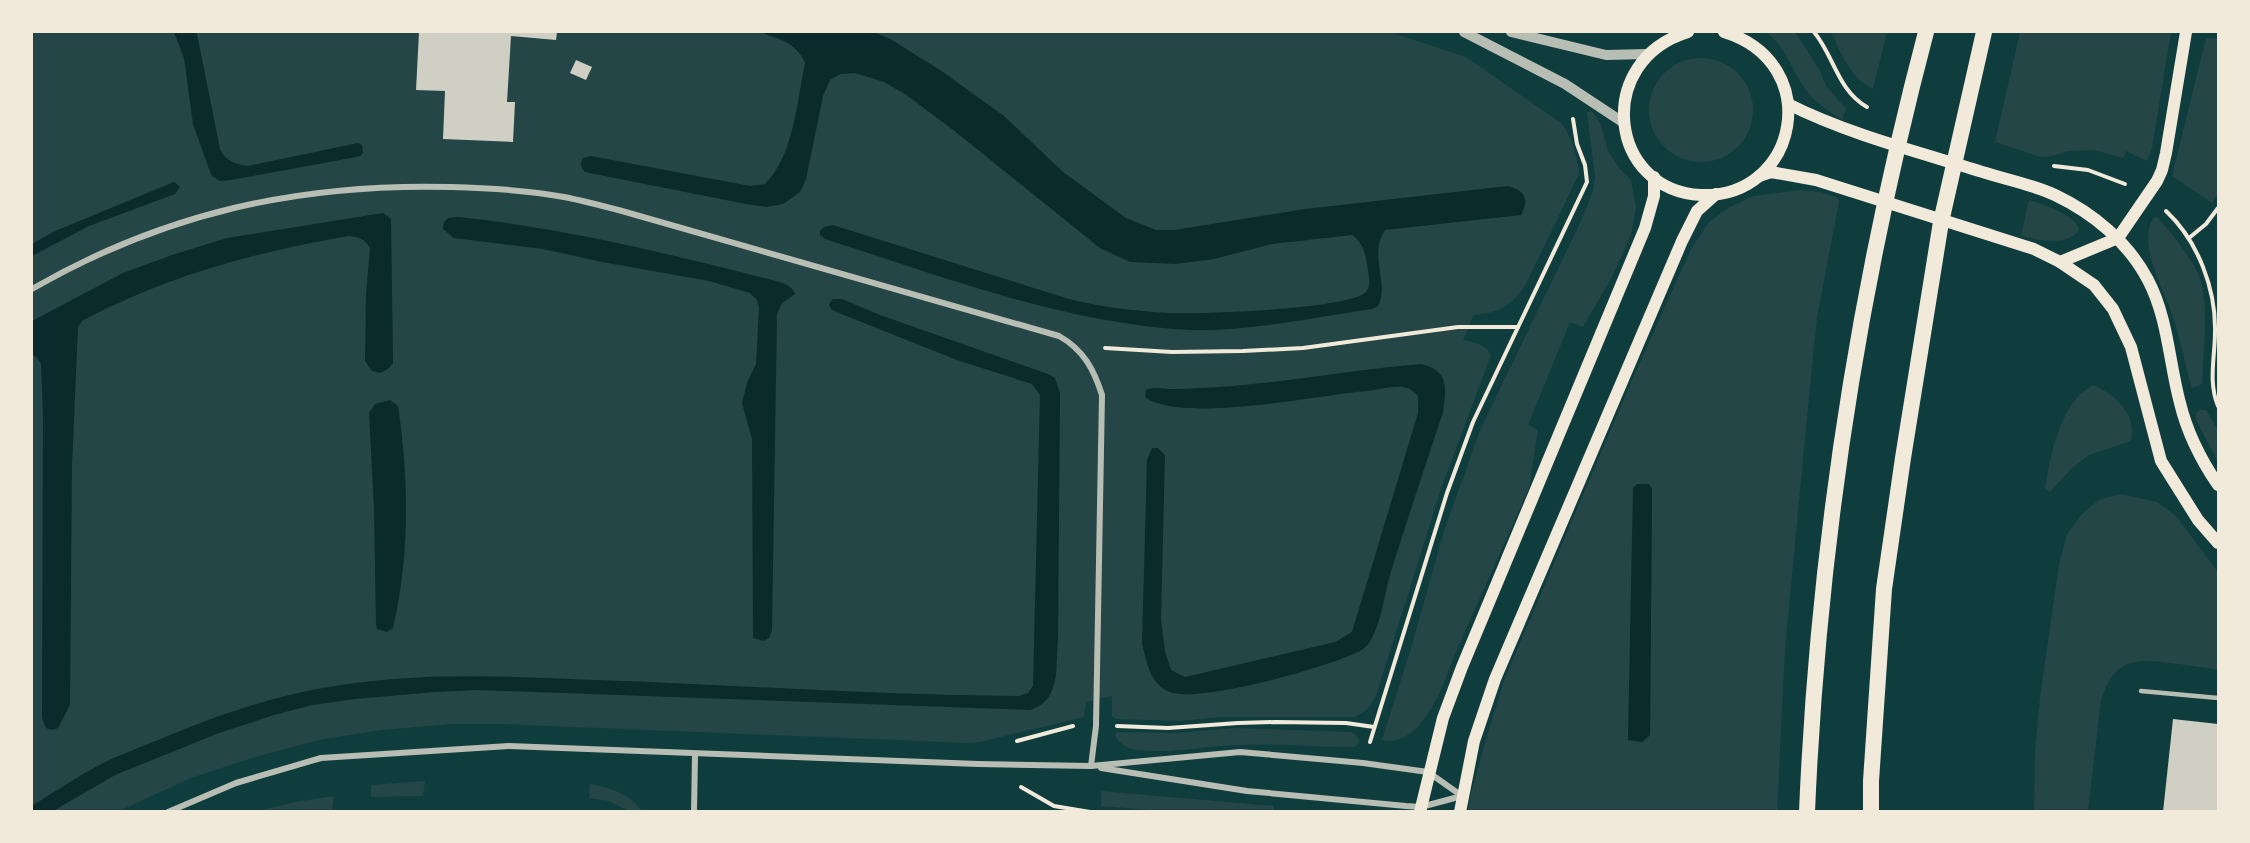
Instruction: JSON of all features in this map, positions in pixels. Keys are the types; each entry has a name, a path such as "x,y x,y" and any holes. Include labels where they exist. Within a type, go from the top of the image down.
{"highway":[{"path":"1807,812 1813,698 1823,586 1840,458 1863,317 1900,138 1926,32"},
{"path":"1871,812 1871,781 1884,589 1941,222 1984,32"}],"main road":[{"path":"1688,32 1674,36 1647,54 1635,69 1628,86 1624,105 1624,123 1634,153 1654,177 1667,186 1700,195 1716,194 1738,188 1771,172 1816,180 2034,249 2060,262 2094,285 2114,309 2131,347 2162,461 2198,520 2218,543"},
{"path":"1724,32 1739,34 1751,42 1773,63 1785,89 1788,124 1773,162 1759,176"},
{"path":"2060,262 2118,238 2139,210 2163,170 2186,32"},
{"path":"1788,104 1837,126 2054,195 2087,214 2118,238 2148,280 2165,328 2179,402 2202,458 2218,485"},
{"path":"1421,809 1428,772 1443,718 1462,667 1645,228 1654,195 1654,177"},
{"path":"1460,812 1474,741 1495,679 1682,241 1697,212 1716,194"}],"street":[{"path":"1464,32 1566,84 1624,123"},
{"path":"1511,32 1606,55 1647,54"},
{"path":"32,289 104,251 152,232 201,216 252,204 303,194 354,188 408,186 490,189 564,197 687,228 1052,334 1067,341 1080,352 1096,376 1102,395 1096,726 1091,766"},
{"path":"168,812 236,783 321,758 509,746 978,764 1091,766 1240,752 1363,763 1428,772 1462,796"},
{"path":"694,812 695,754"},
{"path":"1091,766 1236,790 1421,809 1462,796"}],"lane":[{"path":"2141,692 2218,698"}],"path":[{"path":"1814,32 1821,40 1846,89"},
{"path":"1090,812 1054,806 978,764 1005,746 1025,738 1080,725 1168,728 1275,722 1346,723 1374,727 1447,493 1473,422 1587,182"},
{"path":"2218,208 2206,224 2189,238 2200,259 2212,301 2215,330 2212,383 2218,406"},
{"path":"1080,352 1109,347 1172,352 1303,348 1458,327 1518,327"}],"shaded area":[{"path":"32,32 1390,32 1466,57 1561,123 1571,141 1579,174 1525,286 1504,307 1474,315 1463,340 1483,346 1491,355 1442,486 1376,696 1368,709 1355,717 1220,717 1179,721 1116,719 1112,716 1112,696 1086,702 1084,717 968,743 502,724 451,724 381,730 318,740 191,778 119,811 32,811","holes":["1443,412 1385,590 1342,659 1261,683 1190,695 1323,651 1355,636"]},
{"path":"174,32 196,32 197,34 220,149 228,159 248,166 358,143 362,145 363,153 351,158 231,180 220,181 212,176 193,124 184,58"},
{"path":"760,32 874,32 892,40 940,70 1004,116 1063,172 1126,218 1156,230 1175,230 1305,209 1508,186 1522,193 1525,204 1521,215 1385,230 1378,249 1381,297 1378,306 1372,309 1235,329 1191,330 1144,326 1051,309 960,283 825,239 820,235 820,231 824,227 833,225 1069,299 1118,308 1168,313 1272,310 1333,303 1354,298 1368,290 1369,276 1364,250 1352,235 1272,244 1214,259 1175,264 1130,262 1100,248 905,94 884,82 855,73 840,74 830,80 823,96 806,179 800,192 783,204 767,207 746,204 585,172 581,165 582,160 591,156 750,186 765,184 775,172 788,143 805,63 802,56 792,46"},
{"path":"1766,32 1795,32 1819,69 1826,86 1846,109 1842,120 1810,95 1779,45"},
{"path":"1831,32 1887,32 1873,89 1852,72"},
{"path":"2020,32 2171,32 2152,148 2147,161 2126,151 2123,158 2095,150 2067,151 2040,157 1995,142"},
{"path":"2206,38 2218,39 2218,193 2212,203 2172,176"},
{"path":"1701,58 1721,62 1738,73 1749,90 1753,110 1749,130 1738,147 1721,158 1701,162 1681,158 1664,147 1653,130 1649,110 1653,90 1664,73 1681,62"},
{"path":"1592,111 1600,123 1608,151 1631,180 1636,207 1631,235 1612,277 1583,327 1570,322 1528,425 1538,430 1529,488 1437,698 1419,725 1408,735 1396,740 1382,740 1444,531 1481,428 1582,219 1593,191 1595,177 1587,112"},
{"path":"174,182 180,187 175,194 89,226 32,256 32,244 55,231"},
{"path":"1801,190 1821,192 1838,198 1839,202 1817,317 1785,649 1777,811 1468,812 1486,739 1505,678 1629,387 1691,249 1709,222 1728,208 1753,196","holes":["1652,489 1650,735 1642,742"]},
{"path":"2029,200 2066,215 2079,230 2068,239 2052,241 2021,236"},
{"path":"383,213 391,219 393,363 380,373 372,371 365,361 366,295 370,248 364,241 353,236 314,242 212,268 114,305 82,321 78,327 72,466 70,705 58,728 52,730 46,728 42,718 43,416 41,364 32,355 32,321 123,273 227,238"},
{"path":"459,217 614,242 776,281 793,290 795,294 782,303 777,314 772,630 769,638 764,641 753,638 752,439 742,403 747,383 756,364 759,307 757,300 750,293 709,281 543,249 454,238 443,229 444,222 448,218"},
{"path":"2154,217 2157,217 2182,248 2201,282 2205,306 2202,384 2192,388 2174,320 2157,277 2150,251 2149,227"},
{"path":"833,299 842,299 1055,378 1060,393 1058,636 1056,676 1051,693 1041,705 1030,710 478,690 355,699 312,705 219,733 115,775 53,811 32,811 32,806 101,764 177,732 236,710 277,698 352,683 422,677 492,676 913,694 1019,696 1028,693 1033,686 1040,395 1032,384 957,360 839,313 831,309 829,304"},
{"path":"1421,364 1437,371 1444,382 1443,412 1393,564 1379,622 1368,644 1360,651 1345,658 1295,674 1235,688 1185,694 1170,692 1158,684 1150,672 1142,644 1147,460 1152,448 1158,448 1165,455 1161,619 1165,651 1171,670 1185,677 1335,642 1352,632 1418,413 1418,396 1413,391 1398,387 1251,406 1188,408 1163,405 1145,397 1146,390 1257,384"},
{"path":"2093,385 2117,400 2128,414 2132,431 2131,441 2089,455 2072,468 2050,492 2045,489 2058,431 2075,400"},
{"path":"390,400 398,406 402,434 406,517 399,600 393,628 387,632 377,629 376,624 374,508 369,413 375,404"},
{"path":"2206,410 2218,430 2218,462 2196,420 2196,413"},
{"path":"1637,484 1649,484 1652,489 1650,735 1642,742 1628,740 1633,488"},
{"path":"2120,494 2157,502 2176,516 2218,572 2218,670 2158,661 2136,662 2119,669 2106,686 2101,700 2088,811 2034,811 2035,751 2040,698 2059,565 2067,534 2083,513 2099,500"},
{"path":"1235,728 1351,732 1357,736 1359,742 1355,747 1253,745 1150,751 1127,747 1115,735 1117,732 1175,733"},
{"path":"425,781 423,796 371,797 371,785"},
{"path":"590,784 619,793 632,800 642,811 629,811 609,801 589,798"},
{"path":"1101,791 1273,806 1273,812 1176,812 1101,806"},
{"path":"334,796 332,811 259,811 295,802"}],"building":[{"path":"419,32 557,32 556,40 511,36 507,102 515,102 513,142 443,139 445,91 416,90"},
{"path":"576,60 592,67 586,80 570,73"},
{"path":"2173,719 2218,724 2218,812 2163,812"}]}
